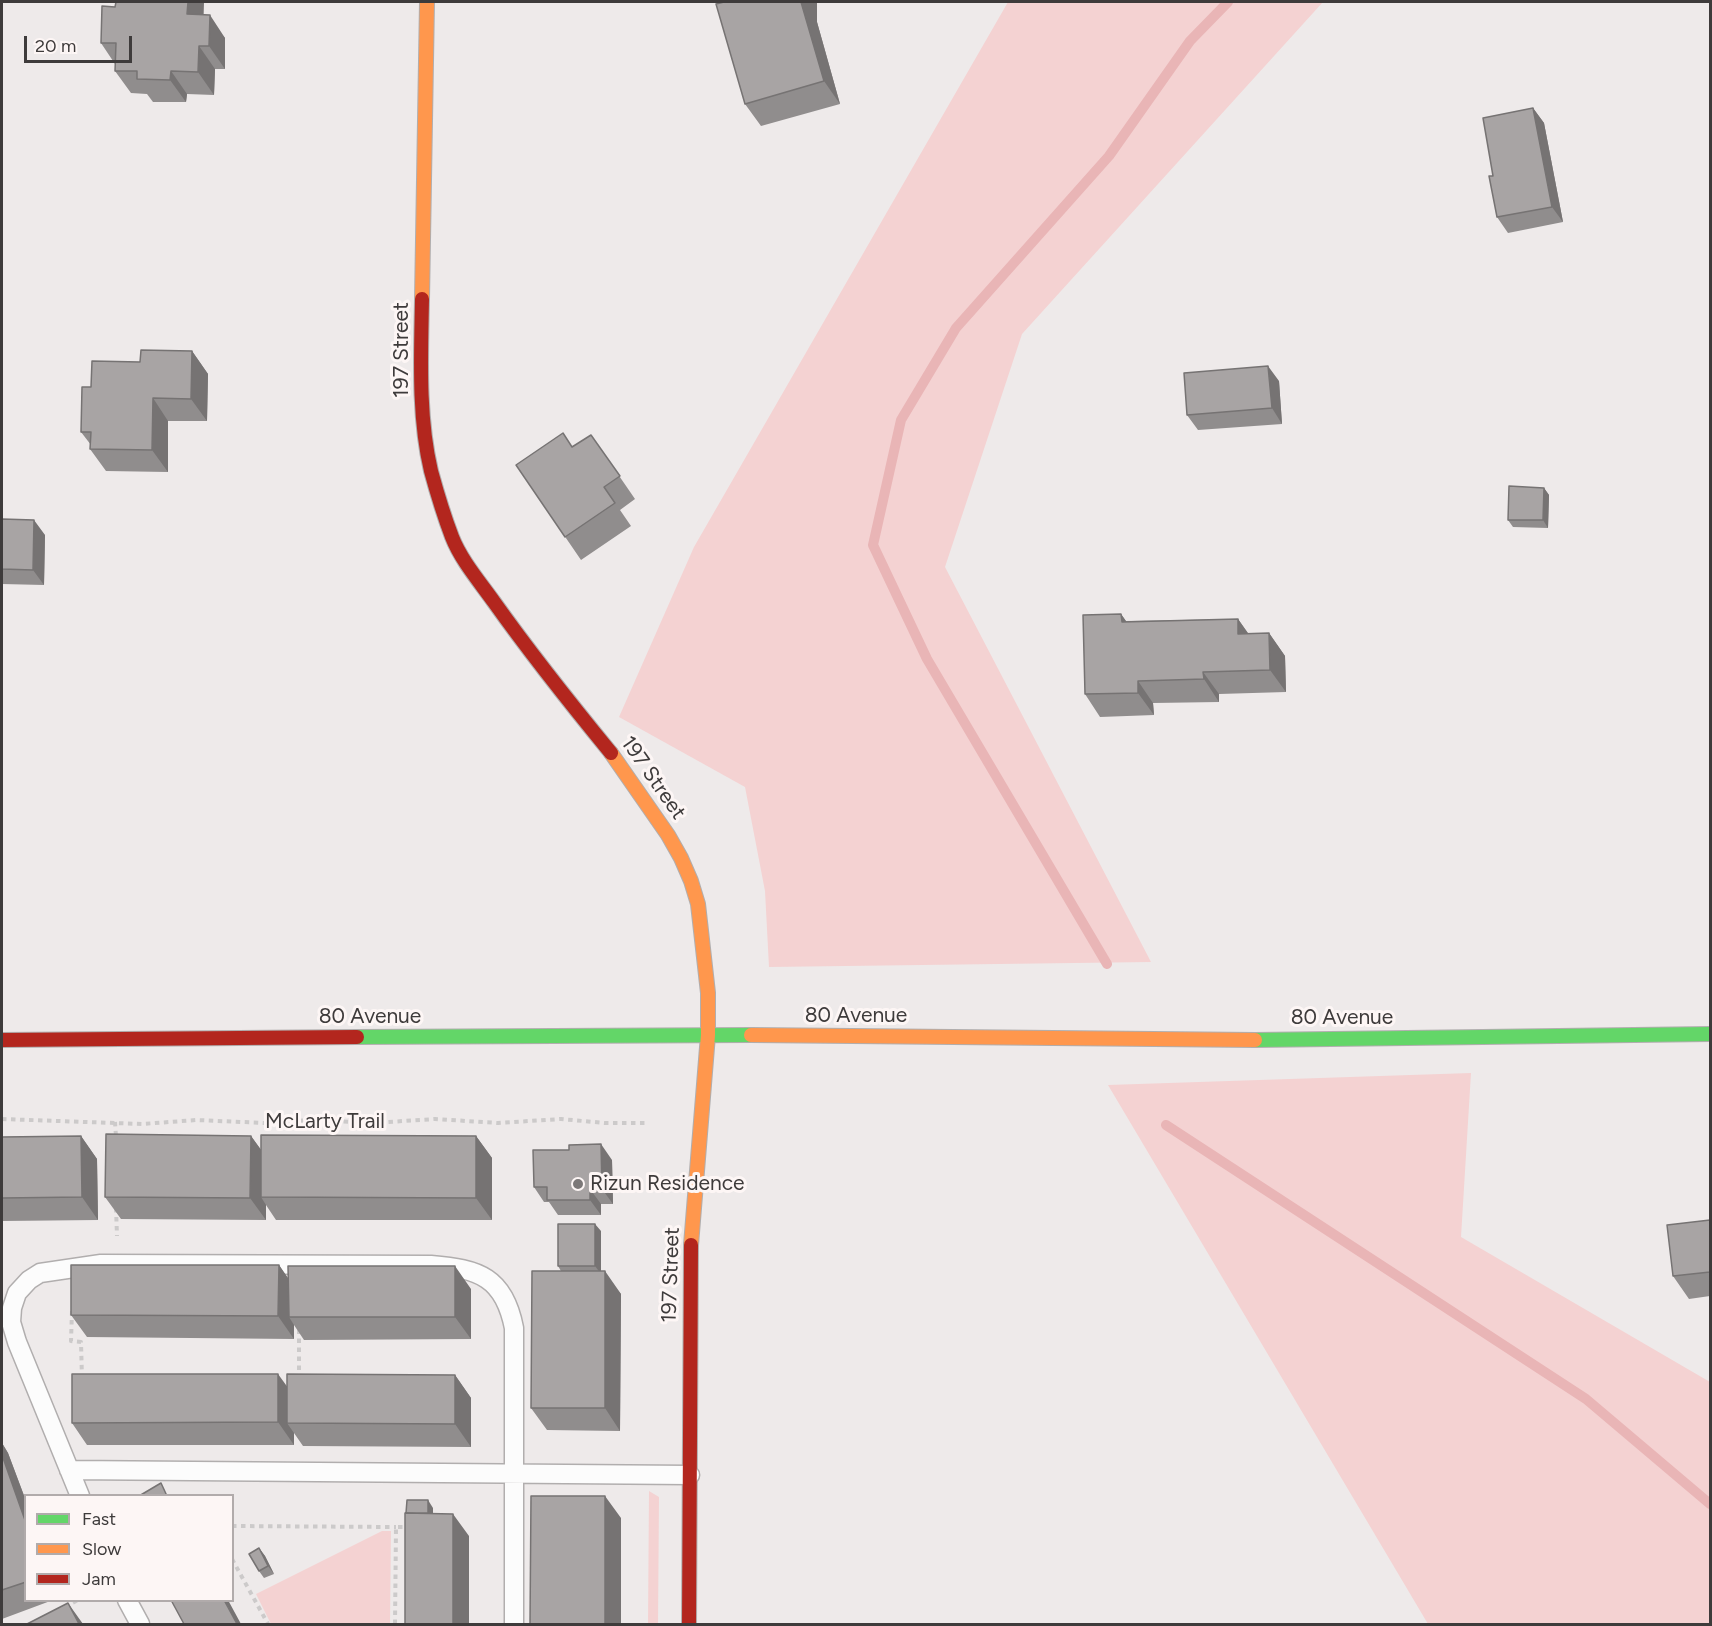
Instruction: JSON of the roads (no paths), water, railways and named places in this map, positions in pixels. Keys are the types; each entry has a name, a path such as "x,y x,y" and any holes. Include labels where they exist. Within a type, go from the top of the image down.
{"street":[{"name":"197 Street","path":"428,2 421,376 424,423 431,470 441,504 453,539 471,570 565,697 616,759 668,835 681,858 696,896 702,929 708,993 708,1035 690,1260 689,1624"},
{"name":"80 Avenue","path":"2,1040 708,1035 1268,1040 1710,1035"}],"lane":[{"path":"79,1494 11,1322 12,1308 17,1293 29,1280 40,1273 101,1264 431,1265 456,1267 475,1272 492,1282 504,1296 511,1311 514,1328 514,1624"},
{"path":"69,1470 690,1475"},
{"path":"129,1602 140,1624"}],"waterway":[{"path":"1107,964 927,659 873,545 901,420 956,328 1109,156 1190,41 1228,2"},
{"path":"1166,1125 1586,1399 1710,1504"}],"place":[{"name":"Rizun Residence","path":"578,1184"}]}
